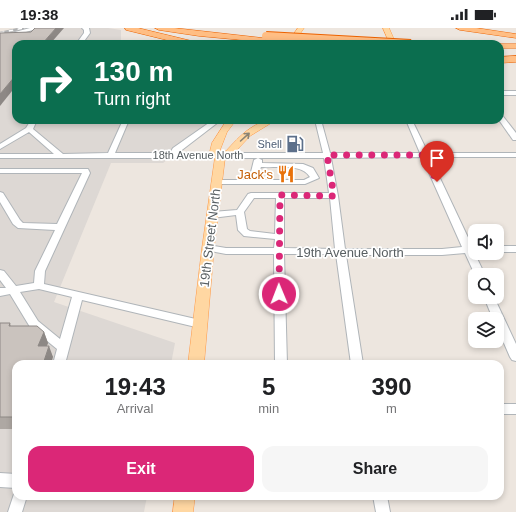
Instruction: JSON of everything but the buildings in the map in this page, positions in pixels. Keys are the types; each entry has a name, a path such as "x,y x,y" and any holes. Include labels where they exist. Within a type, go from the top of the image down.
{"highway":[{"path":"129,28 177,40"},
{"path":"159,28 199,34 313,40"},
{"path":"195,28 282,40"},
{"path":"460,28 516,36"},
{"path":"504,46 516,46"},
{"path":"504,51 516,51"},
{"path":"504,60 516,59"}],"main road":[{"path":"293,40 301,28"},
{"path":"386,28 391,40"},
{"name":"19th Street North","path":"196,360 208,248 220,156 215,151 217,143 229,124"},
{"path":"220,156 229,153 247,134 265,124"},
{"path":"183,512 184,500"}],"street":[{"path":"0,38 36,28"},
{"path":"82,40 87,32 87,29 85,28"},
{"path":"504,93 516,93"},
{"path":"504,122 516,138"},
{"path":"0,147 29,129 32,124"},
{"path":"111,155 124,124"},
{"path":"173,155 176,150 212,124"},
{"path":"319,124 327,155 334,196 334,208 356,360"},
{"path":"411,124 468,241"},
{"path":"29,129 60,155"},
{"path":"248,182 252,179 257,165 258,155"},
{"name":"18th Avenue North","path":"0,156 516,156"},
{"path":"257,165 300,166 310,170 315,178"},
{"path":"0,171 85,171 86,173 40,271 39,286"},
{"path":"217,182 305,182 315,178 331,179"},
{"path":"0,195 16,222 21,226 60,227"},
{"path":"280,195 279,266 281,360"},
{"path":"280,237 247,234 243,230 240,212 251,196 334,196"},
{"path":"212,215 240,212"},
{"name":"19th Avenue North","path":"208,248 226,251 341,252 446,252 468,249"},
{"path":"504,249 516,249"},
{"path":"0,273 14,290 34,324 64,347"},
{"path":"0,292 39,286 200,324"},
{"path":"60,360 78,295"},
{"path":"492,304 516,357"},
{"path":"504,409 516,408"},
{"path":"0,480 12,481"},
{"path":"15,512 19,500"},
{"path":"381,500 383,512"}],"shaded area":[{"path":"31,28 108,28 121,30 121,40 12,40 12,124 216,124 163,163 111,163 54,302 175,343 172,360 12,360 12,500 146,500 144,512 0,512 0,35"}],"railway":[{"path":"0,33 23,28"}],"place":[{"name":"Shell","path":"295,144"},
{"name":"Jack's","path":"286,174"}],"route":[{"path":"279,294 280,195 334,196 327,155 425,155 437,182"}]}
